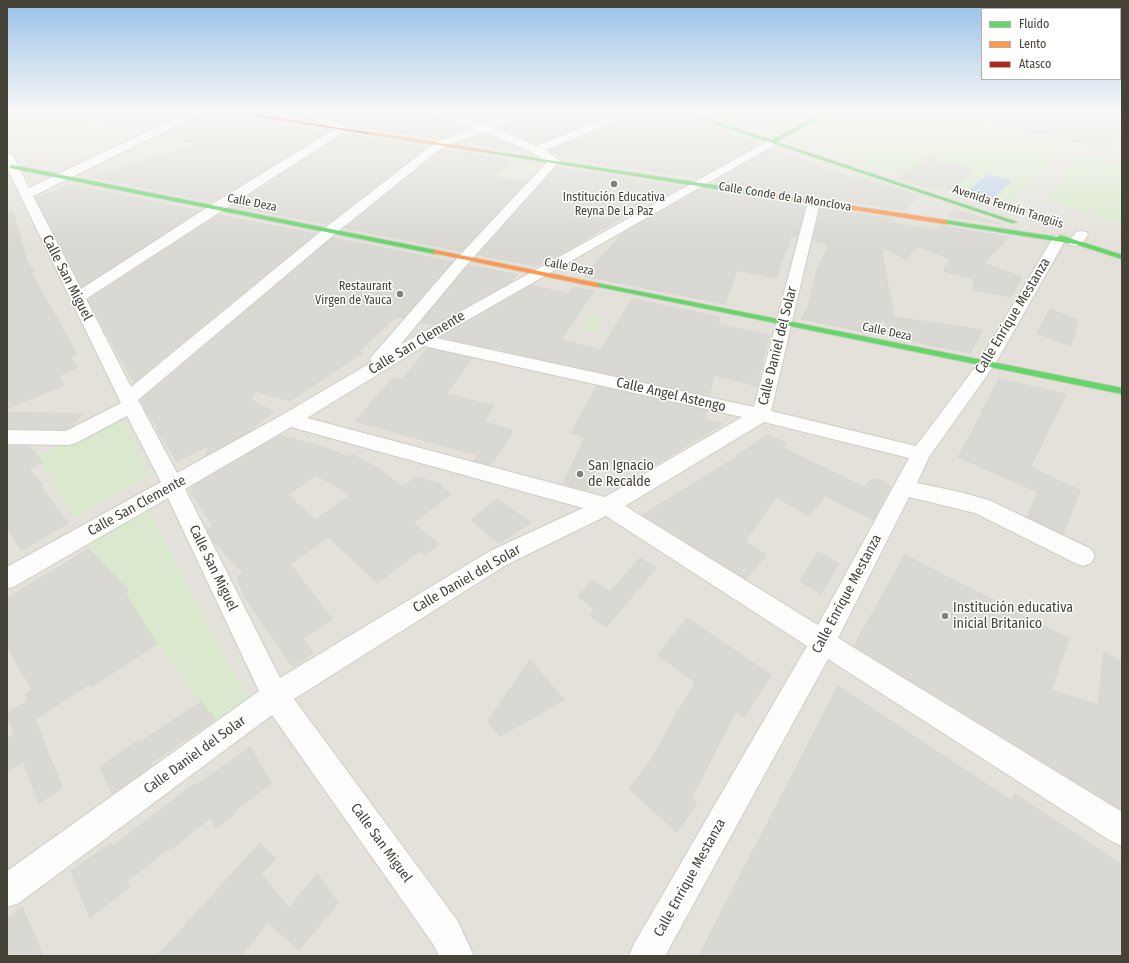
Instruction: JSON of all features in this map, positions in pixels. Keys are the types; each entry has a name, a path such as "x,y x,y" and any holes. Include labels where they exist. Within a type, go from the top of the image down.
{"street":[{"path":"26,195 105,156"},
{"path":"77,298 300,156"},
{"path":"7,437 69,438 129,402 330,231 426,156"},
{"name":"Calle Conde de la Monclova","path":"520,156 814,202 1068,236"},
{"path":"368,372 464,258 554,161 546,156"},
{"name":"Calle San Clemente","path":"7,579 289,420 421,340 538,273 747,156"},
{"name":"Avenida Fermín Tangüis","path":"824,156 1068,236 1122,257"},
{"name":"Avenida Fermín Tangüis","path":"826,156 1020,216"},
{"name":"Calle Deza","path":"9,161 62,177 1122,391"},
{"name":"Calle San Miguel","path":"9,161 129,402 173,486 275,696 445,932 457,956"},
{"name":"Calle Daniel del Solar","path":"7,891 275,696 498,558 607,506 761,415 814,202"},
{"name":"Avenida Fermín Tangüis","path":"1068,236 1122,248"},
{"name":"Calle Enrique Mestanza","path":"646,956 823,642 921,454 986,364 1068,236"},
{"name":"Calle Angel Astengo","path":"421,340 761,415 921,454"},
{"path":"289,420 607,506 1122,830"},
{"path":"903,488 983,507 1083,556"}],"shaded area":[{"path":"7,156 1122,156 1122,956 7,956"},
{"path":"515,162 537,166 522,182 499,178"}],"green space":[{"path":"844,156 1056,156 1006,208"},
{"path":"1079,156 1087,156 1122,165 1122,223 1047,200"},
{"path":"588,317 602,319 597,333 584,328"},
{"path":"120,416 150,474 75,517 37,456"},
{"path":"148,510 250,703 218,723 157,644 131,603 88,545"}],"water":[{"path":"988,174 1012,181 993,198 969,190"}],"building":[{"path":"160,156 289,156 213,202 92,177"},
{"path":"309,156 415,156 327,224 233,206"},
{"path":"434,156 485,156 510,160 493,177 526,182 461,251 345,228"},
{"path":"563,156 738,156 698,178 562,158"},
{"path":"758,156 790,156 859,180 860,178 919,196 904,210 714,181"},
{"path":"927,158 974,170 950,189 933,184 928,188 900,178"},
{"path":"556,167 683,187 648,206 656,197 564,252 536,266 478,255"},
{"path":"72,185 200,211 82,287 36,198"},
{"path":"700,189 805,206 797,237 791,236 776,278 737,270 725,304 584,276 624,232"},
{"path":"820,208 893,219 890,222 936,230 939,226 1009,237 983,263 1022,277 1011,297 972,290 975,279 943,271 951,259 917,246 906,259 881,247 894,317 983,330 970,353 894,338 883,319 874,334 801,319 808,308 818,267 829,244 813,240"},
{"path":"954,209 1001,224 948,216"},
{"path":"13,211 26,260 34,272 31,273 77,354 70,357 77,368 58,376 63,385 7,409 7,212"},
{"path":"219,215 315,234 134,382 88,300"},
{"path":"333,238 452,262 403,318 396,317 359,351 362,353 290,401 255,391 251,400 274,412 253,427 255,428 206,455 209,446 177,461 157,430 159,429 147,413 141,400"},
{"path":"468,265 518,275 510,280 513,281 433,325 421,322"},
{"path":"531,285 567,294 574,287 594,291 561,340 601,350 632,299 720,317 718,324 769,335 757,386 714,375 709,396 440,337"},
{"path":"1050,309 1078,320 1071,346 1037,333"},
{"path":"428,348 472,358 446,394 494,406 484,421 513,431 496,458 488,465 474,461 477,455 355,421 393,378 402,380"},
{"path":"999,379 1066,394 1031,466 1034,468 1033,469 1080,490 1063,534 1027,517 1038,492 958,457"},
{"path":"597,386 706,410 704,419 723,424 643,472 600,461 586,490 563,484 585,437 571,433"},
{"path":"7,412 82,414 73,426 66,429 7,429"},
{"path":"280,435 326,448 348,457 351,454 378,468 403,487 416,477 441,484 441,486 451,494 413,523 439,544 425,555 419,551 378,583 328,537 290,564 332,619 303,638 313,653 293,667 245,598 237,578 243,573 213,541 207,530 213,526 191,493 194,485","holes":["316,475 351,495 315,520 288,495"]},
{"path":"767,435 786,443 783,448 865,488 870,480 878,479 890,486 874,520 825,496 809,516 776,497 745,541 766,555 746,579 642,515 727,463"},
{"path":"7,446 29,446 42,462 29,469 43,485 40,486 68,523 22,550 7,528"},
{"path":"497,499 531,523 499,543 471,520"},
{"path":"89,549 129,591 125,593 157,644 91,687 88,685 35,719 62,788 39,803 23,761 7,772 7,739 14,735 7,713 28,701 25,694 32,689 7,646 7,598"},
{"path":"818,552 839,564 821,594 800,581"},
{"path":"905,555 1069,639 1051,690 1098,705 1104,652 1122,662 1122,810 854,646"},
{"path":"640,558 656,568 606,627 590,616 595,610 578,596 593,580 610,592"},
{"path":"687,618 771,675 744,717 736,711 691,798 697,803 677,832 629,789 649,763 695,682 658,655"},
{"path":"530,660 564,700 500,736 488,721"},
{"path":"838,686 1012,801 1015,794 1122,865 1122,956 699,956"},
{"path":"201,702 215,719 151,763 152,766 112,794 100,767 139,740 140,742"},
{"path":"250,747 271,783 233,812 234,815 216,828 211,817 170,850 170,847 127,881 129,887 90,918 71,871 111,843 113,846 194,784 195,786"},
{"path":"260,843 276,859 261,874 289,908 317,874 338,903 299,950 268,922 241,956 157,956"},
{"path":"22,907 43,956 7,956 7,919"}],"traffic: fast":[{"path":"515,156 754,193"},
{"path":"814,156 1014,222"},
{"path":"12,167 435,252"},
{"path":"945,222 1075,242"},
{"path":"1060,237 1122,257"},
{"path":"597,285 1122,391"}],"traffic: slow":[{"path":"754,193 945,222"},
{"path":"435,252 597,285"}],"place":[{"name":"Institución Educativa Reyna De La Paz","path":"614,184"},
{"name":"Restaurant Virgen de Yauca","path":"400,294"},
{"name":"San Ignacio de Recalde","path":"580,474"},
{"name":"Institución educativa inicial Britanico","path":"945,616"}]}
